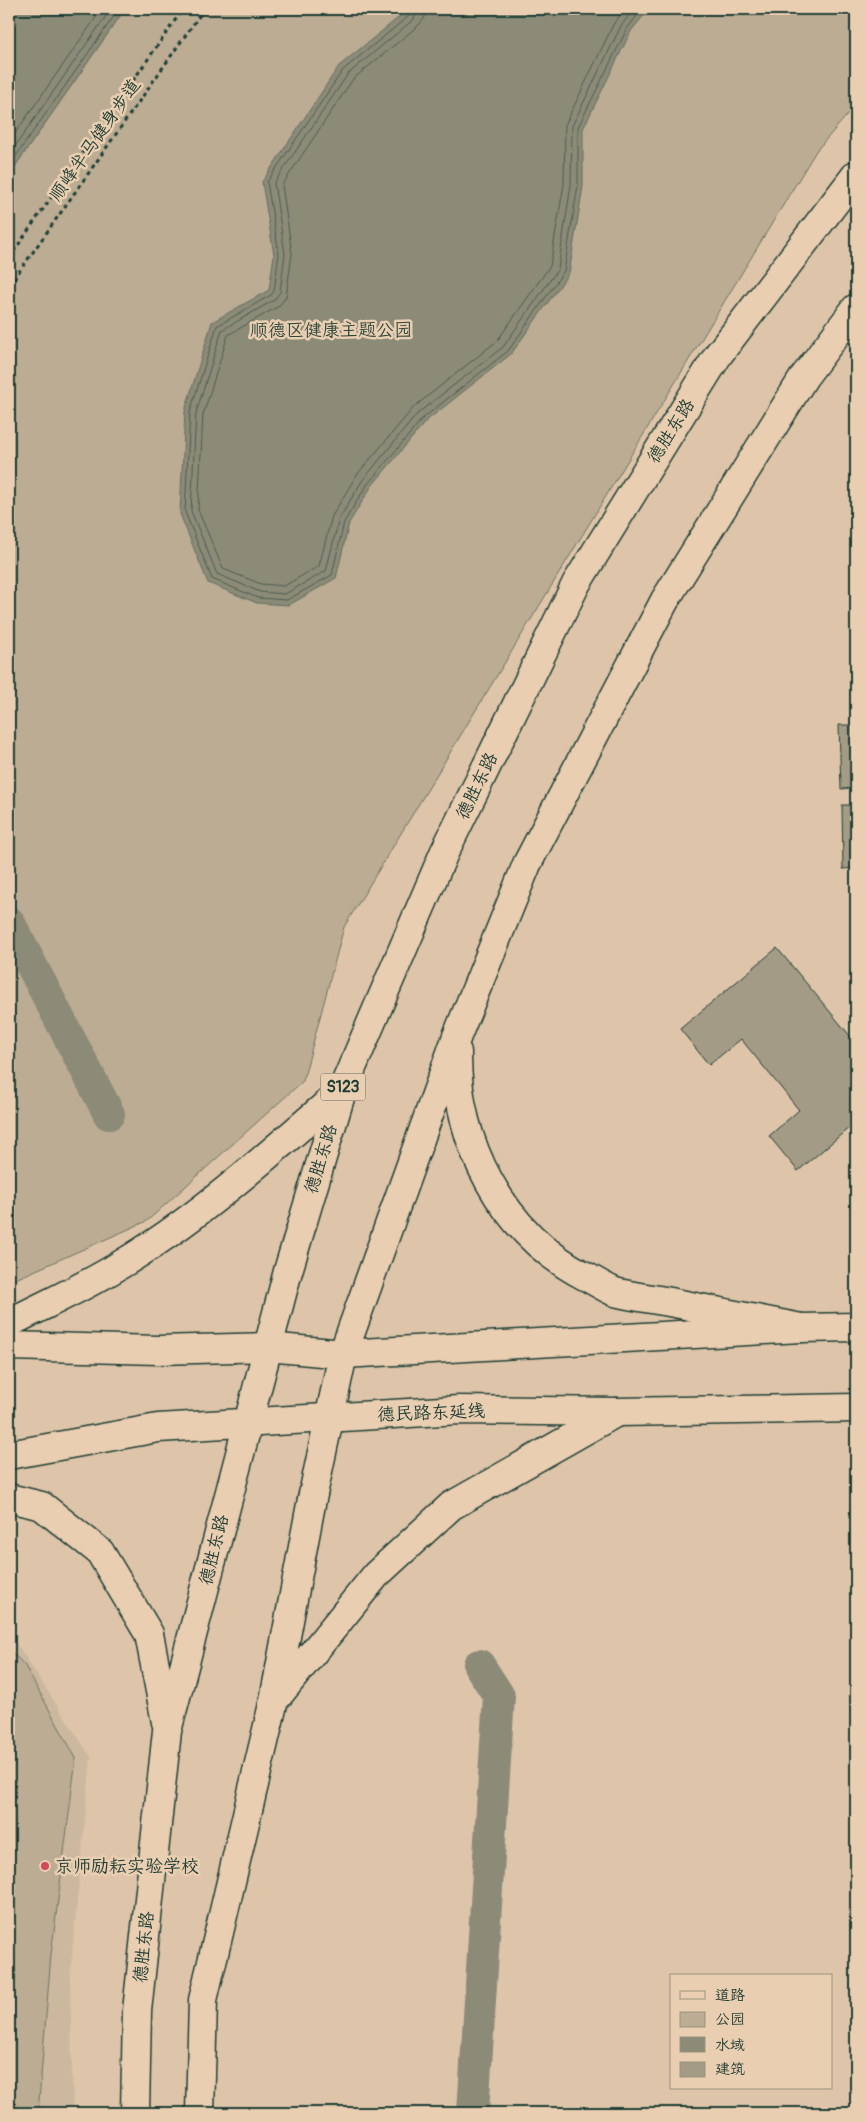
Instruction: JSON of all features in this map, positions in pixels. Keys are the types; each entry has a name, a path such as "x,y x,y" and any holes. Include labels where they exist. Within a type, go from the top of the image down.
{"main road":[{"name":"德胜东路","path":"134,2113 137,2011 167,1731 288,1271 342,1091 444,853 576,584 718,355 856,175"},
{"path":"200,2113 203,2000 274,1700 342,1354 457,1036 527,864 665,600 804,377 856,308"},
{"path":"457,1036 456,1079 464,1122 478,1162 499,1200 527,1233 568,1267 614,1291 801,1328"},
{"path":"9,1324 120,1265 166,1234 222,1194 342,1091"},
{"path":"9,1346 158,1350 268,1347 342,1354 801,1328 856,1327"},
{"name":"德民路东延线","path":"9,1455 158,1428 330,1417 459,1410 618,1412 856,1408"},
{"path":"274,1700 376,1575 450,1506 618,1412"},
{"path":"9,1498 42,1506 100,1552 149,1634 167,1731"}],"path":[{"path":"9,258 183,9"},
{"name":"顺峰半马健身步道","path":"9,286 204,9"}],"shaded area":[{"name":"京师励耘实验学校","path":"9,1632 91,1757 70,1975 73,2113 9,2113"}],"green space":[{"name":"顺德区健康主题公园","path":"125,9 856,9 856,105 816,151 344,927 303,1081 147,1221 9,1282 9,175"},
{"name":"京师励耘实验学校","path":"9,1649 25,1666 76,1758 51,1955 38,2113 9,2113"}],"water":[{"path":"9,9 125,9 9,175"},
{"path":"409,9 649,9 631,31 583,129 583,186 569,273 511,354 426,421 371,487 349,523 336,578 289,605 257,603 208,583 180,514 185,411 212,322 269,290 274,255 262,182 339,66"}],"building":[{"path":"839,725 856,725 856,788 841,789"},
{"path":"842,805 856,805 856,868 843,869"},
{"path":"777,948 856,1043 856,1122 798,1171 769,1136 799,1110 741,1039 709,1065 680,1029"}],"waterway":[{"path":"9,922 109,1114"},
{"path":"473,2113 499,1696 479,1665"}],"place":[{"name":"京师励耘实验学校","path":"45,1866"}]}
